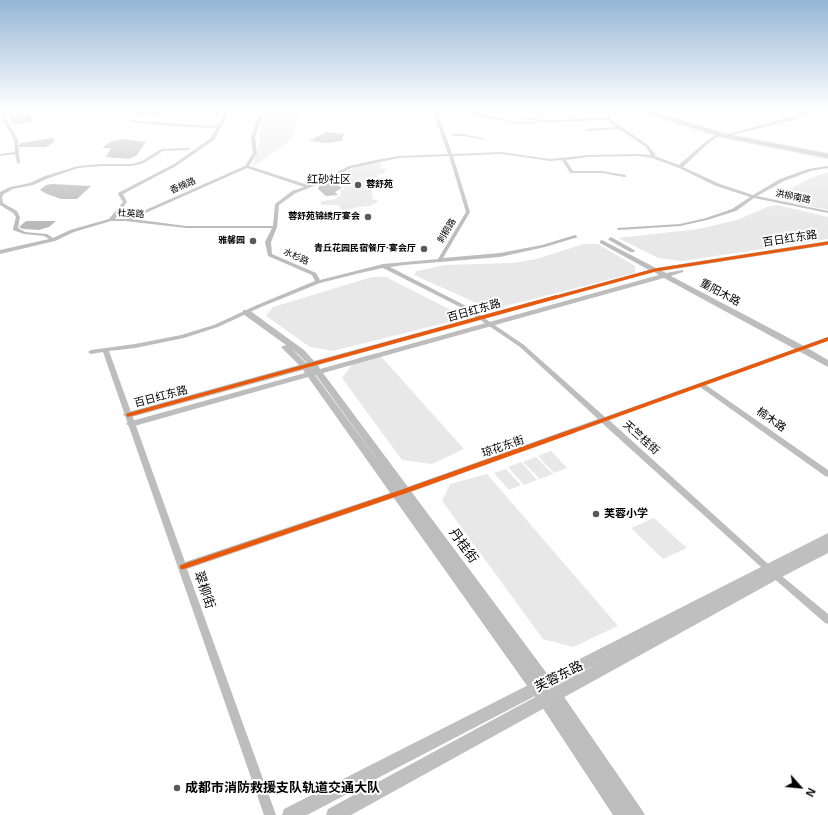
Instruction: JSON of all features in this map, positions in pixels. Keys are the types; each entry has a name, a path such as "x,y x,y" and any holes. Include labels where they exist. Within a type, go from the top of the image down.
{"main road":[{"path":"784,147 828,156"},
{"path":"794,147 828,153"},
{"name":"芙蓉东路","path":"334,815 546,692 771,571 828,538"},
{"name":"芙蓉东路","path":"771,571 828,548"},
{"name":"芙蓉东路","path":"290,815 546,692"}],"street":[{"path":"16,147 18,163"},
{"path":"53,240 44,235 24,233 15,229 18,217 15,212 1,204 0,197 2,193 12,188 31,184 47,177 78,168 101,165 132,165 143,162 162,150 201,147"},
{"name":"杜英路","path":"111,220 125,202 120,194 175,165 201,147"},
{"path":"254,147 255,153 247,167 307,186"},
{"path":"448,147 451,155"},
{"path":"648,147 653,154 653,157"},
{"path":"680,167 702,147"},
{"path":"188,149 187,151 192,153"},
{"path":"0,156 16,153"},
{"name":"水杉路","path":"318,282 314,274 270,254 268,242 275,227 277,205 294,192 325,180 358,164 399,158 501,153 539,159 564,160 588,156 638,155 653,157 680,167"},
{"name":"刺桐路","path":"440,259 468,212 451,155"},
{"path":"564,160 572,172 602,172 624,176"},
{"path":"619,229 680,224 707,219 734,210 763,190 782,180 810,170 828,166"},
{"name":"香楠路","path":"125,220 247,167"},
{"name":"洪柳南路","path":"680,167 718,185 754,197 828,212"},
{"path":"0,252 53,240 72,231 111,220"},
{"name":"杜英路","path":"111,220 125,220 186,227 275,227"},
{"path":"91,352 106,351 182,337 216,326 261,305 318,282 383,266 440,259 500,255 543,246 575,237"},
{"name":"重阳木路","path":"611,239 663,272 828,358"},
{"path":"602,242 655,270"},
{"name":"百日红东路","path":"130,420 312,370 491,324 663,272 828,243"},
{"name":"百日红东路","path":"312,370 481,318 655,270 672,273 828,247"},
{"name":"天竺桂街","path":"383,266 466,308 522,346 771,571 828,620"},
{"name":"重阳木路","path":"672,273 805,347 828,364"},
{"name":"丹桂街","path":"243,314 312,370 637,815"},
{"name":"琼花东街","path":"182,567 605,420 828,339"},
{"name":"翠柳街","path":"106,351 270,815"},
{"name":"楠木路","path":"702,384 828,474"},
{"name":"丹桂街","path":"546,692 622,815"}],"shaded area":[{"path":"143,147 137,155 129,159 106,157 111,148 102,148"},
{"path":"258,147 281,147 254,166 251,165 254,162"},
{"path":"381,163 382,169 386,168 384,173 377,175 380,180 378,184 370,186 372,190 372,199 379,201 369,206 341,211 339,205 321,205 321,201 335,199 341,194 340,191 345,188 331,179 361,164"},
{"path":"828,172 828,210 784,201 776,196 811,178"},
{"path":"329,182 342,188 335,192 338,195 326,196 318,189 319,186"},
{"path":"46,185 91,186 77,199 61,199 40,190"},
{"path":"778,205 828,217 828,239 682,261 658,258 618,238 698,229 737,220 769,206"},
{"path":"26,221 56,221 49,227 39,230 23,229 19,227"},
{"path":"584,244 598,244 635,266 635,273 501,307 481,305 414,275 417,271 445,265 513,263 536,259"},
{"path":"372,277 386,277 457,313 453,321 333,351 310,347 266,316 273,307"},
{"path":"378,353 464,449 432,464 402,460 342,378 357,358"},
{"path":"551,451 567,468 554,473 538,456"},
{"path":"536,457 553,474 540,479 523,462"},
{"path":"521,462 537,480 524,485 508,467"},
{"path":"506,469 521,485 509,490 494,473"},
{"path":"487,474 618,626 573,647 543,639 442,501 450,484"},
{"path":"654,518 687,548 663,559 631,528"}],"cycle path":[{"path":"128,415 655,270 828,243"},
{"path":"182,567 405,491 828,339"}],"place":[{"name":"蓉舒苑","path":"358,185"},
{"name":"蓉舒苑锦绣厅宴会","path":"368,217"},
{"name":"雅馨园","path":"253,241"},
{"name":"青丘花园民宿餐厅·宴会厅","path":"424,249"},
{"name":"芙蓉小学","path":"596,514"},
{"name":"成都市消防救援支队轨道交通大队","path":"177,788"}],"district":[{"name":"红砂社区","path":"329,180"}]}
